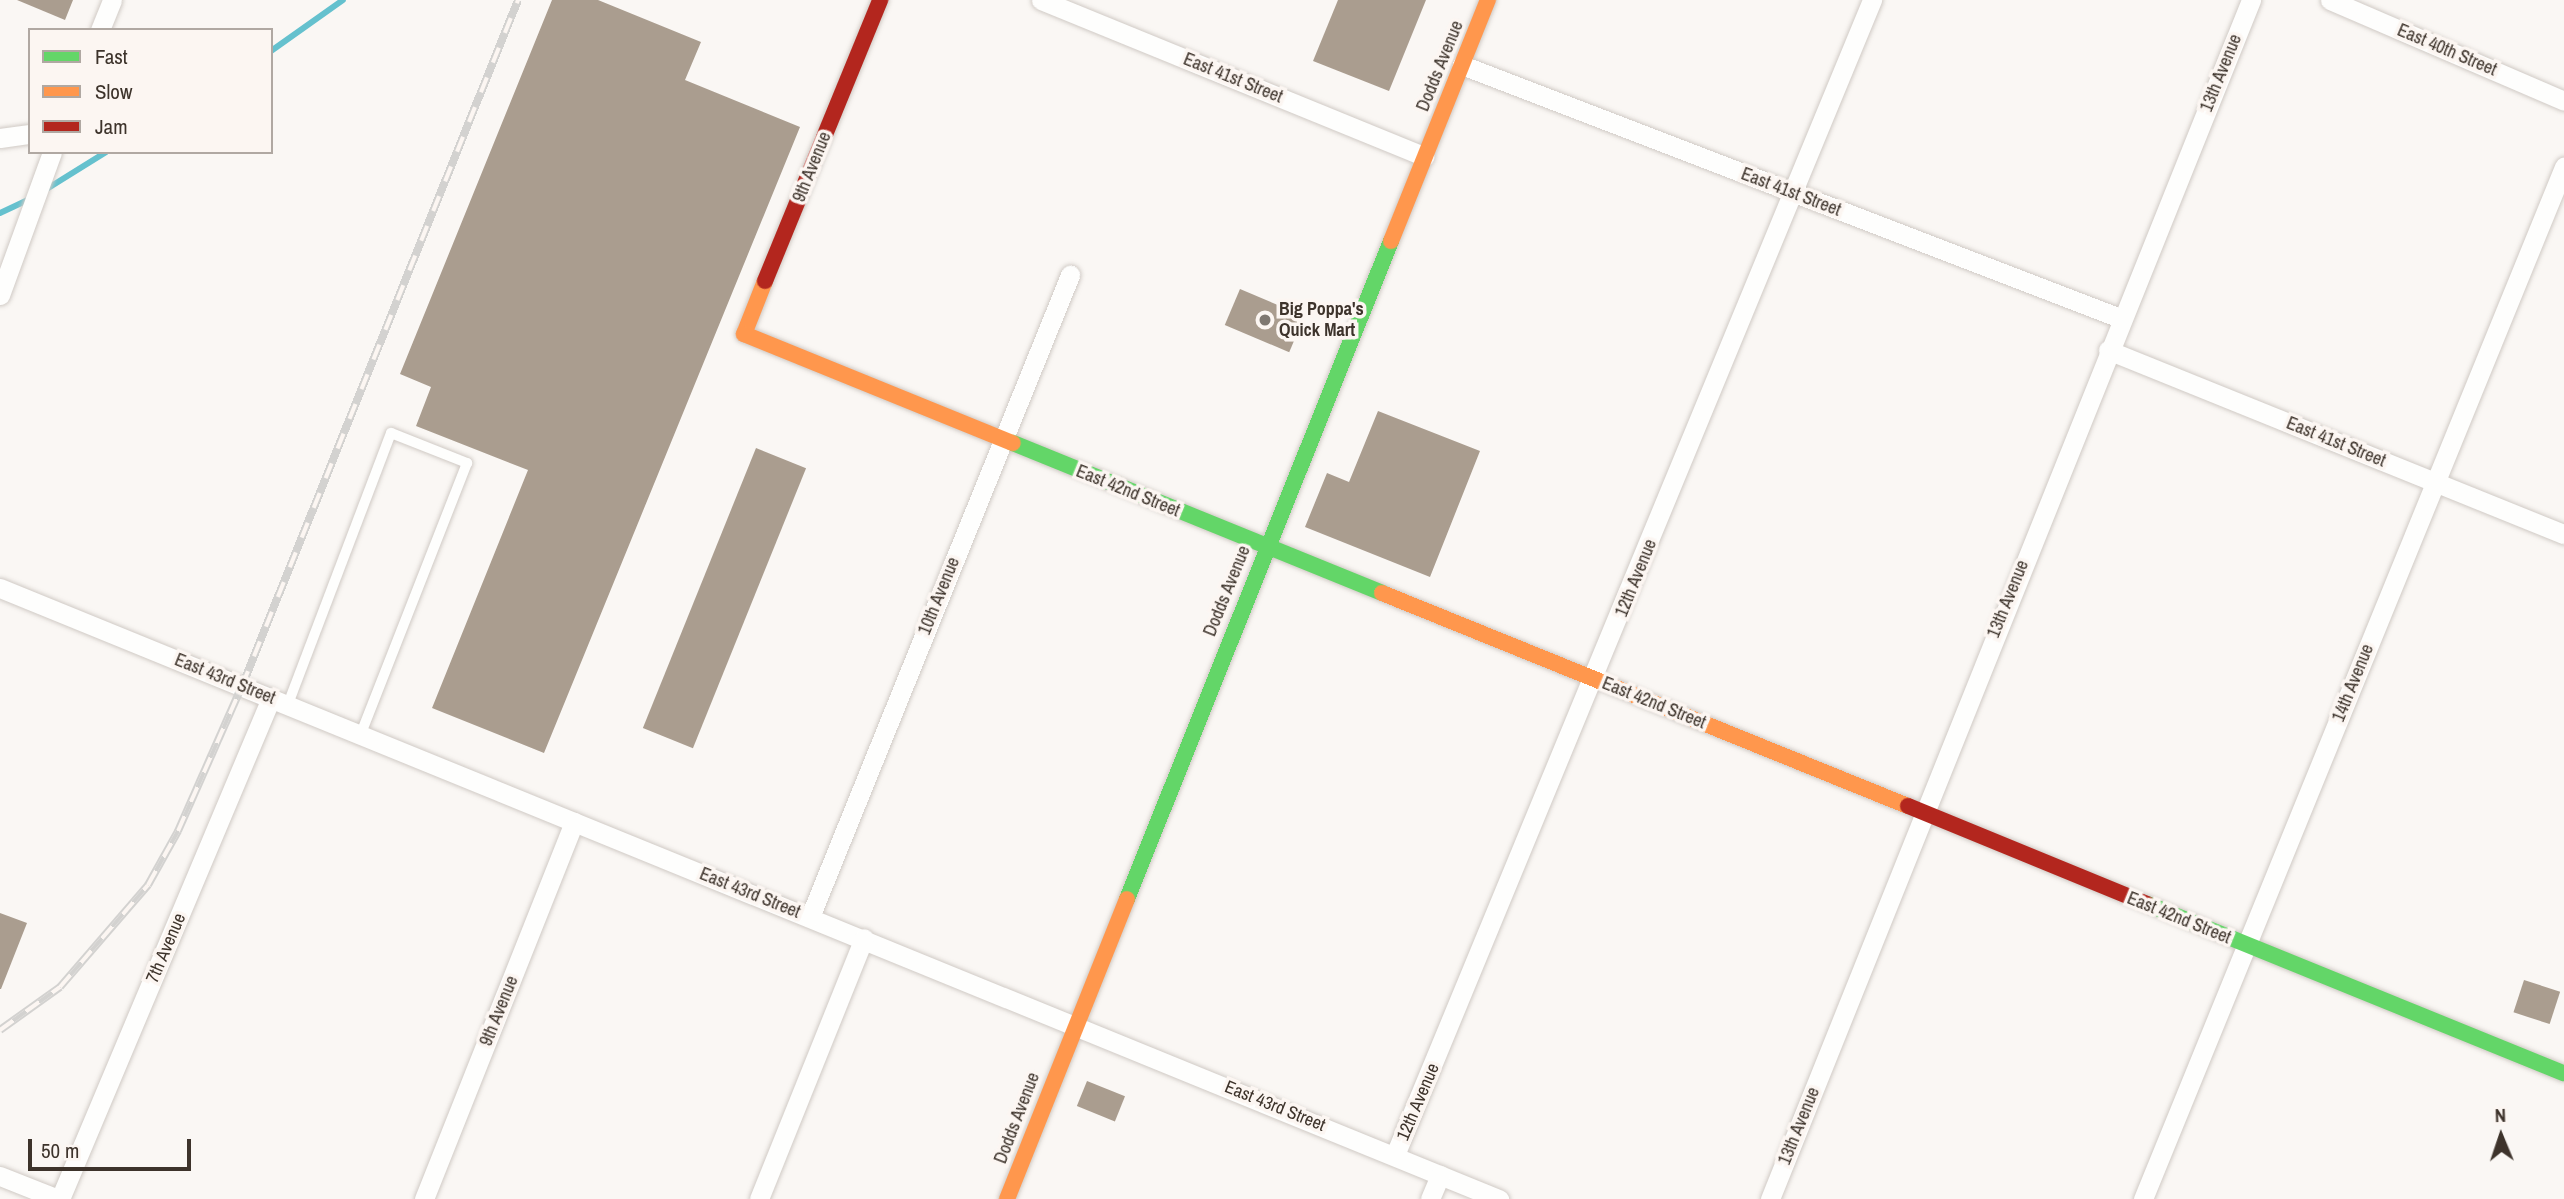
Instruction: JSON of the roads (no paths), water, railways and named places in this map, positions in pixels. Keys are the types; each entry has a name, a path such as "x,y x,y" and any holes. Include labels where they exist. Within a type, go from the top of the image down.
{"street":[{"path":"101,28 112,0"},
{"name":"9th Avenue","path":"744,334 880,0"},
{"name":"East 41st Street","path":"1041,0 1424,156"},
{"name":"Dodds Avenue","path":"1007,1199 1265,547 1488,0"},
{"name":"12th Avenue","path":"1395,1155 1594,679 1872,0"},
{"name":"13th Avenue","path":"1770,1199 2120,318 2251,0"},
{"name":"East 40th Street","path":"2330,0 2564,101"},
{"name":"East 41st Street","path":"1462,65 2120,318"},
{"path":"0,138 28,134"},
{"path":"0,295 51,154"},
{"name":"14th Avenue","path":"2143,1199 2564,167"},
{"name":"10th Avenue","path":"810,917 1070,275"},
{"name":"East 42nd Street","path":"744,334 2564,1073"},
{"name":"East 41st Street","path":"2108,350 2564,534"},
{"name":"East 43rd Street","path":"0,588 1499,1199"},
{"name":"7th Avenue","path":"59,1199 279,701"},
{"name":"9th Avenue","path":"424,1199 574,822"},
{"path":"759,1199 864,938"},
{"path":"1430,1199 1440,1174"},
{"path":"0,1176 59,1199"}],"lane":[{"path":"279,701 391,433 467,463 361,734"}],"waterway":[{"path":"273,50 343,0"},
{"path":"45,190 103,154"},
{"path":"0,213 30,199"}],"railway":[{"path":"0,1030 60,987 148,885 178,831 242,686 518,0"}],"place":[{"name":"Big Poppa's Quick Mart","path":"1265,320"}]}
